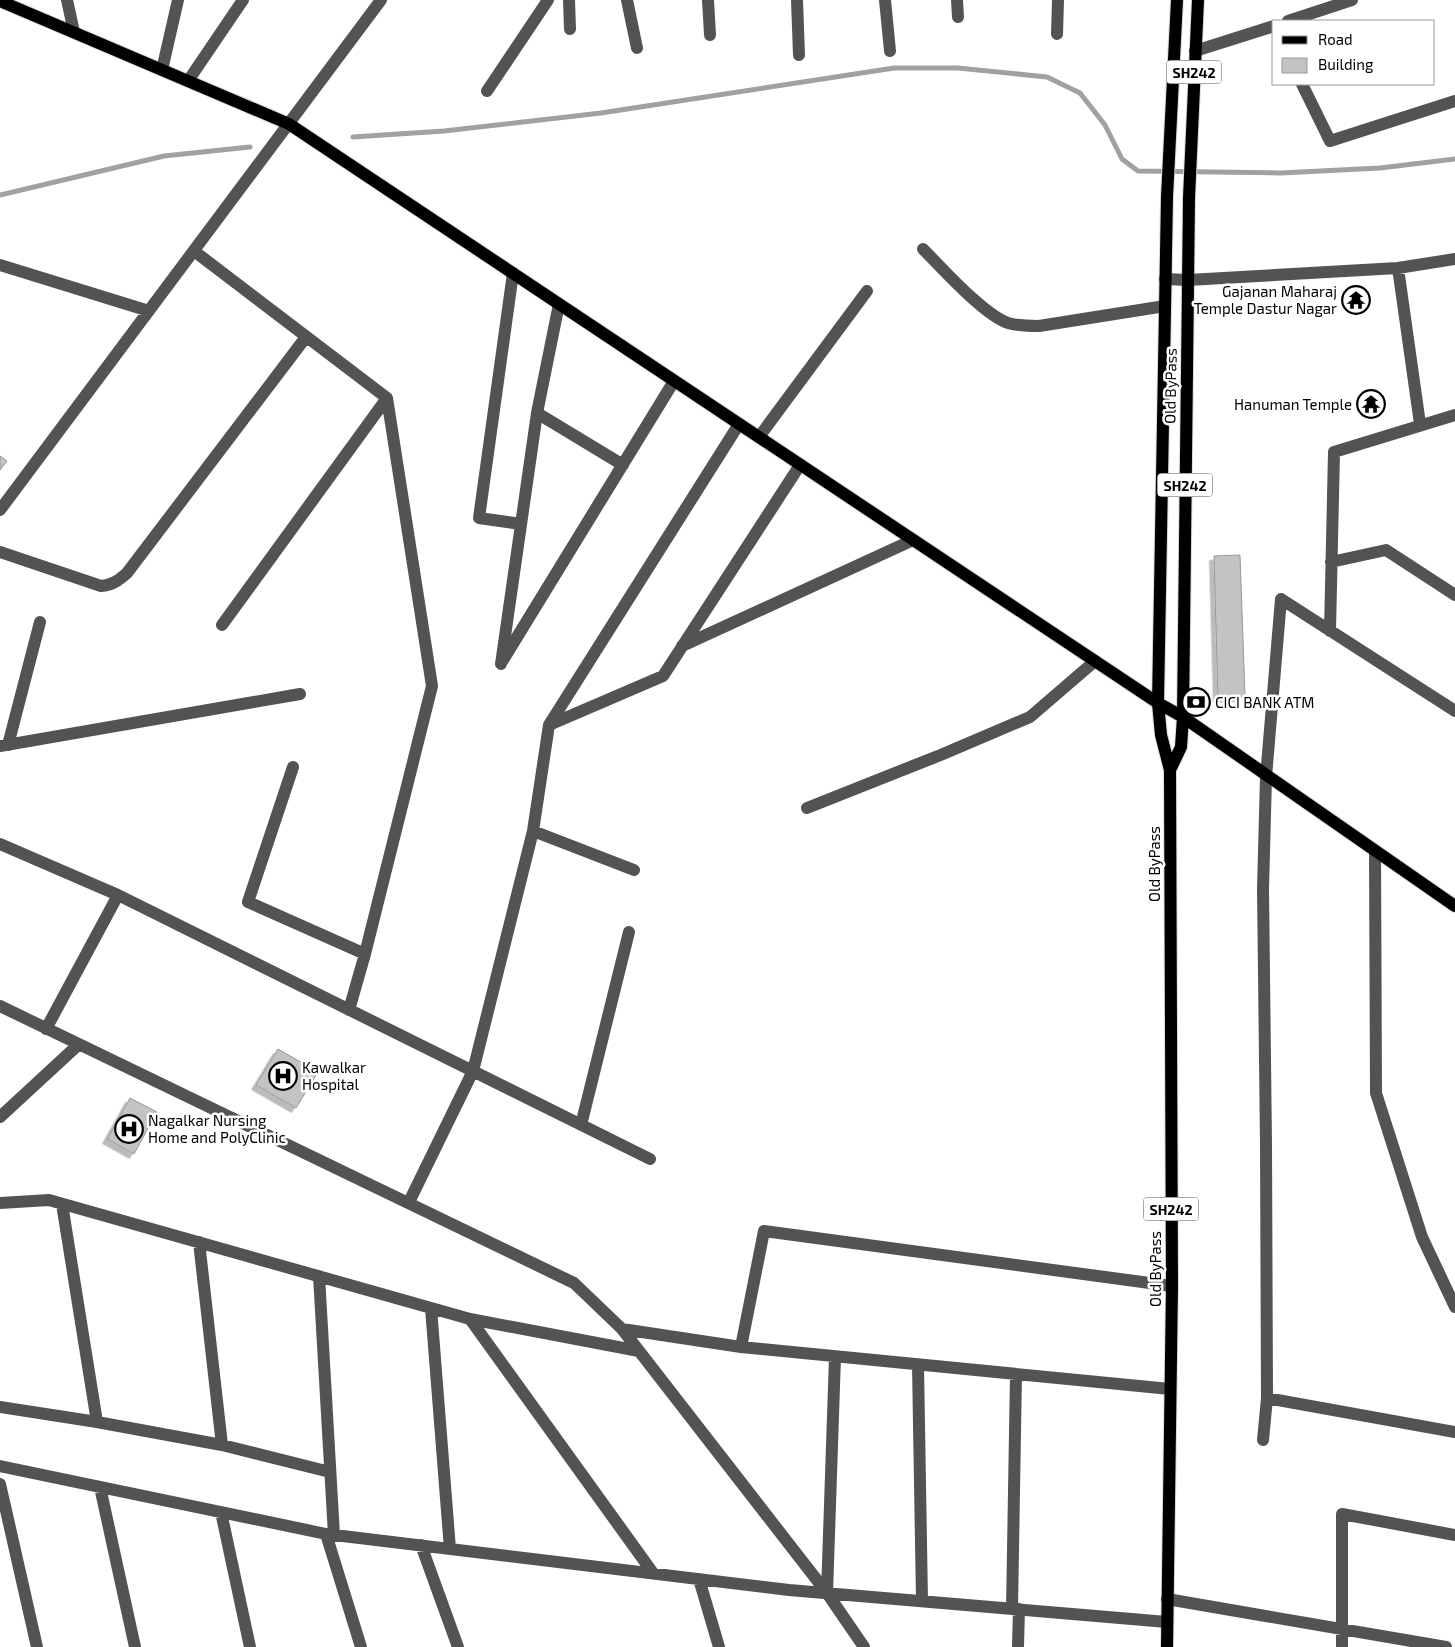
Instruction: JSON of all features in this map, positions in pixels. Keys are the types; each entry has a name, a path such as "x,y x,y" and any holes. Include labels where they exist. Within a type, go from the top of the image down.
{"main road":[{"name":"Old ByPass","path":"1167,1647 1172,1286 1170,770 1161,735 1158,703 1168,142 1177,0"},
{"name":"Old ByPass","path":"1170,770 1181,747 1183,717 1189,198 1198,0"},
{"path":"0,1 289,124 1158,703 1183,717 1455,906"}],"street":[{"path":"67,0 74,32"},
{"path":"162,70 178,0"},
{"path":"188,81 243,0"},
{"path":"0,510 381,0"},
{"path":"487,91 548,0"},
{"path":"568,0 570,29"},
{"path":"627,0 637,48"},
{"path":"708,0 710,35"},
{"path":"797,0 799,55"},
{"path":"885,0 890,51"},
{"path":"957,0 958,17"},
{"path":"1057,34 1058,0"},
{"path":"1291,20 1352,0"},
{"path":"1195,51 1272,27"},
{"path":"1302,85 1330,141 1455,101"},
{"path":"923,249 990,314 1006,323 1022,326 1039,326 1165,306"},
{"path":"194,251 387,398 432,686 366,954 348,1010"},
{"path":"1165,279 1188,280 1398,268 1455,259"},
{"path":"1,268 148,311"},
{"path":"1398,268 1420,424"},
{"path":"513,273 479,518 521,524"},
{"path":"758,437 867,291"},
{"path":"558,304 537,413 501,664 674,381"},
{"path":"0,552 100,586 110,585 118,581 127,573 306,337"},
{"path":"222,625 387,398"},
{"path":"537,413 622,465"},
{"path":"1330,631 1334,452 1420,424 1455,415"},
{"path":"409,1202 473,1071 533,831 549,725 739,424"},
{"path":"549,725 663,676 800,464"},
{"path":"682,646 913,540"},
{"path":"1332,562 1386,550 1455,595"},
{"path":"1263,1440 1267,1398 1263,889 1266,776 1281,599 1455,711"},
{"path":"40,622 4,746 300,694"},
{"path":"807,808 1030,717 1095,661"},
{"path":"293,767 248,902 366,954"},
{"path":"533,831 634,870"},
{"path":"0,844 118,894 650,1159"},
{"path":"1375,851 1376,1093 1422,1237 1455,1307"},
{"path":"46,1029 118,894"},
{"path":"581,1125 629,932"},
{"path":"0,1006 574,1283 622,1329 827,1593 864,1647"},
{"path":"0,1117 78,1045"},
{"path":"0,1203 49,1200 470,1319 639,1351"},
{"path":"62,1204 97,1422"},
{"path":"741,1347 764,1230 1172,1286"},
{"path":"199,1242 222,1445"},
{"path":"320,1276 330,1472 330,1534 360,1647"},
{"path":"431,1308 450,1549"},
{"path":"470,1319 653,1574"},
{"path":"622,1329 741,1347 1170,1390"},
{"path":"827,1593 836,1357"},
{"path":"918,1365 922,1601"},
{"path":"1016,1374 1016,1609 1018,1647"},
{"path":"1267,1398 1455,1432"},
{"path":"0,1407 97,1422 222,1445 330,1472"},
{"path":"0,1466 330,1534 653,1574 827,1593 1167,1622"},
{"path":"0,1484 5,1532 37,1647"},
{"path":"100,1487 135,1647"},
{"path":"221,1512 250,1647"},
{"path":"1342,1647 1342,1514 1455,1535"},
{"path":"421,1545 458,1647"},
{"path":"699,1579 719,1647"},
{"path":"1167,1600 1446,1647"}],"building":[{"path":"0,456 7,461 0,470"},
{"path":"1240,555 1245,697 1218,698 1214,556"},
{"path":"278,1049 318,1072 296,1108 256,1085"},
{"path":"130,1098 157,1112 134,1154 107,1139"}],"waterway":[{"path":"353,137 444,131 601,113 894,68 958,68 1047,77 1080,93 1105,125 1122,159 1138,171 1281,173 1380,168 1455,159"},
{"path":"0,195 164,156 250,147"}],"place":[{"name":"Gajanan Maharaj Temple Dastur Nagar","path":"1356,300"},
{"name":"Hanuman Temple","path":"1371,404"},
{"name":"CICI BANK ATM","path":"1196,702"},
{"name":"Kawalkar Hospital","path":"283,1076"},
{"name":"Nagalkar Nursing Home and PolyClinic","path":"129,1129"}]}
